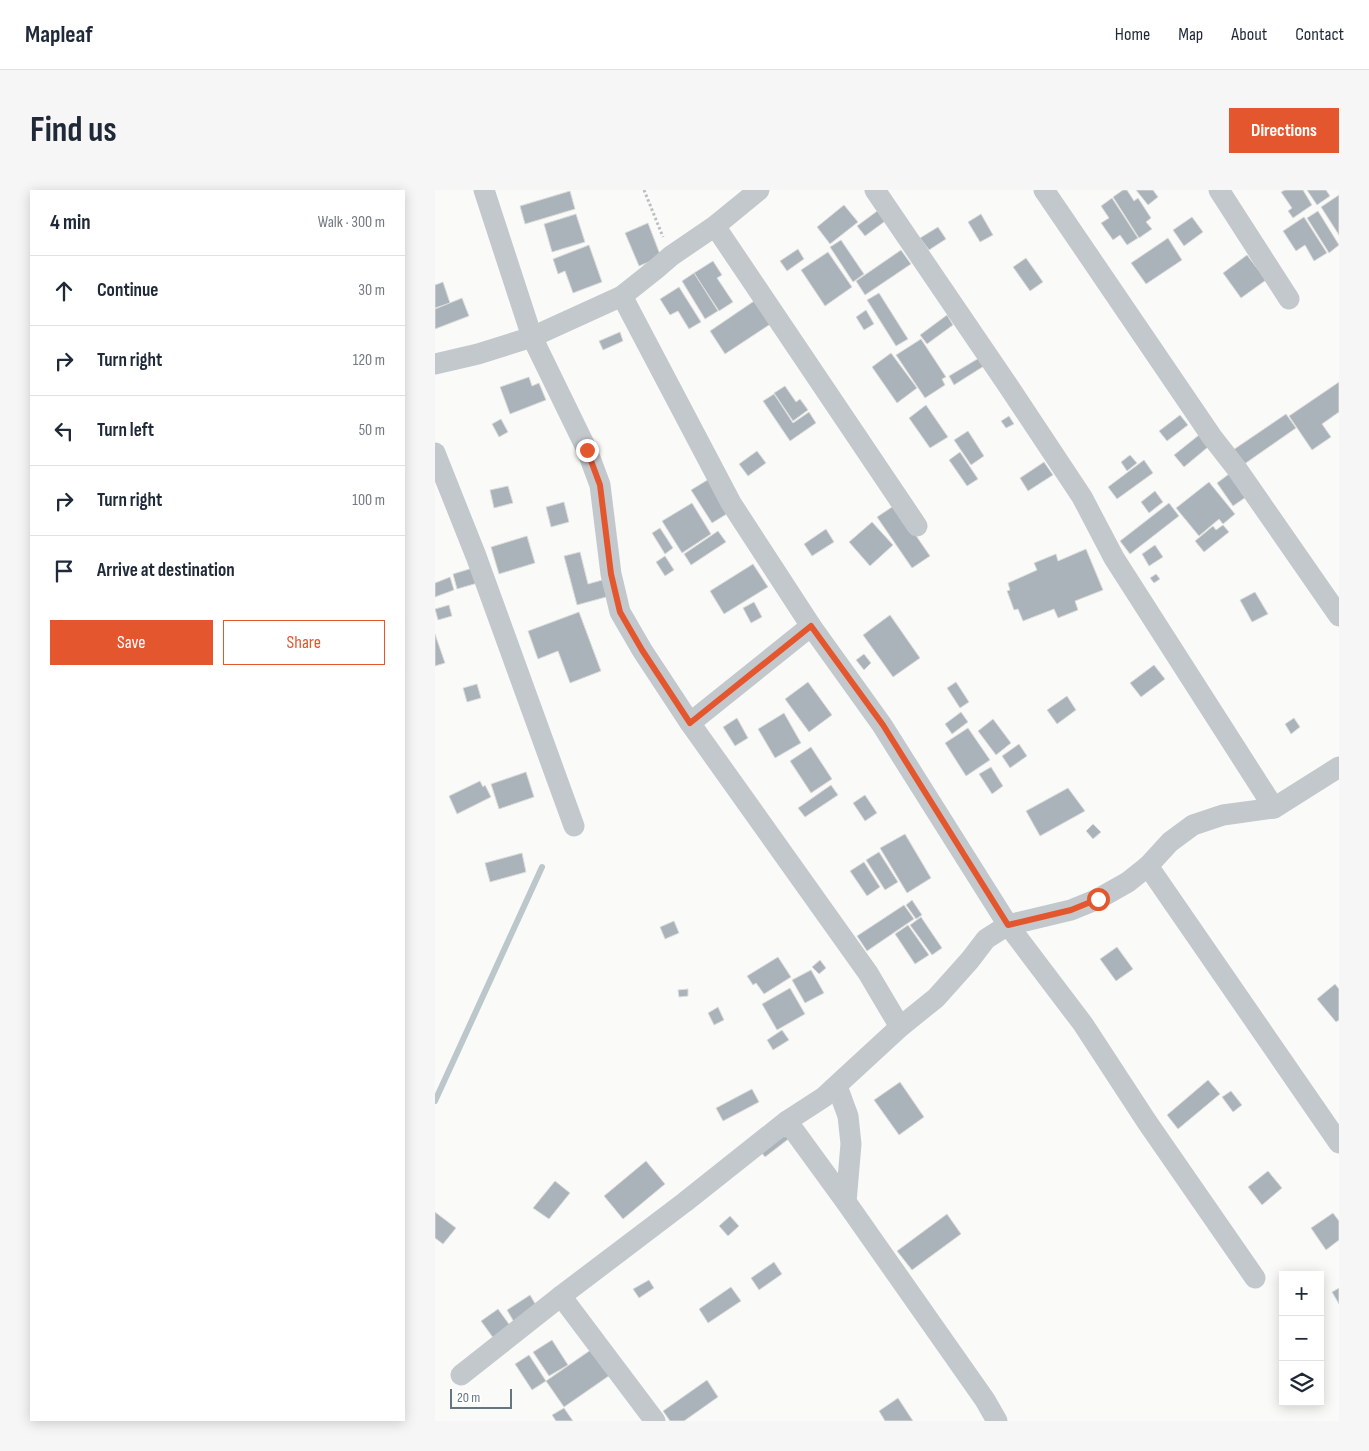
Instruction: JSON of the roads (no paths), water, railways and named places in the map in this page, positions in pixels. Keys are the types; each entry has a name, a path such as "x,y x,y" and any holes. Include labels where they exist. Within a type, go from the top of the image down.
{"street":[{"path":"484,190 532,337 587,450 600,485 611,574 620,612 642,650 690,723 868,973 900,1027"},
{"path":"435,364 478,354 532,337 622,296 657,270 671,256 715,226 759,190"},
{"path":"875,190 1082,497 1114,558 1274,808"},
{"path":"1044,190 1212,437 1237,469 1339,616"},
{"path":"1219,190 1289,299"},
{"path":"715,226 917,526"},
{"path":"622,296 731,503 811,626 883,725 1008,925 1083,1024 1147,1122 1255,1278"},
{"path":"435,453 475,556 574,826"},
{"path":"690,723 811,626"},
{"path":"461,1375 787,1121 824,1097 900,1027 936,998 986,939 1008,925 1071,910 1098,899 1128,882 1147,866 1170,842 1193,825 1223,815 1274,808 1339,767"},
{"path":"1147,866 1339,1143"},
{"path":"837,1086 848,1116 851,1144 846,1202"},
{"path":"787,1121 985,1400 997,1421"},
{"path":"561,1296 655,1421"}],"waterway":[{"path":"435,1101 542,867"}]}
